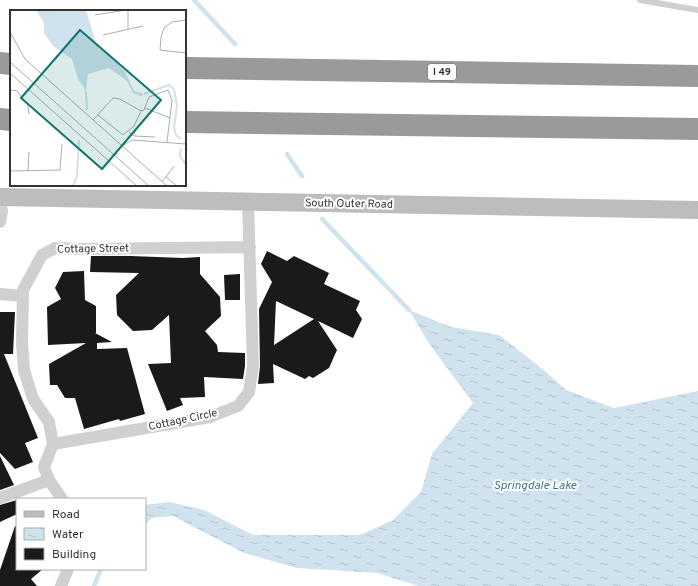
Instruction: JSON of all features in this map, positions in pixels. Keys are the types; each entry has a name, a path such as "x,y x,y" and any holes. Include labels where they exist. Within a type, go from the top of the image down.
{"highway":[{"name":"I 49","path":"186,68 698,76"},
{"path":"0,119 10,120"},
{"path":"186,122 698,129"}],"street":[{"name":"South Outer Road","path":"0,197 698,210"},
{"name":"Cottage Circle","path":"53,444 210,417 238,406 249,392 253,366 248,202"},
{"path":"0,203 2,211 0,222"},
{"name":"Cottage Street","path":"53,444 49,422 33,399 24,370 22,343 23,290 42,255 55,248 250,247"},
{"path":"0,294 23,296"},
{"path":"53,444 44,467 49,480 61,498"},
{"path":"0,498 49,480"},
{"path":"61,586 68,570"}],"lane":[{"path":"640,0 698,10"}],"water":[{"name":"Springdale Lake","path":"409,310 451,327 499,335 540,367 566,390 614,408 698,391 698,586 419,586 377,573 297,568 244,553 173,516 152,518 146,524 146,505 169,502 204,510 253,535 360,535 393,520 421,492 432,454 473,403 430,345"}],"building":[{"path":"267,251 287,261 294,256 329,273 324,284 360,301 356,310 362,319 353,338 318,321 337,350 329,368 313,378 309,376 305,379 273,364 274,383 258,384 260,366 259,309 272,282 261,264","holes":["276,301 314,319 274,345"]},
{"path":"91,256 200,257 200,274 220,297 221,316 205,331 217,345 218,352 245,353 243,379 204,377 205,397 180,398 183,405 167,411 148,364 171,363 169,315 152,330 133,331 117,315 116,295 139,273 90,272"},
{"path":"84,271 85,300 96,306 95,333 112,342 97,343 97,349 127,348 145,414 120,421 119,419 84,429 75,398 65,398 57,385 50,385 49,364 86,343 48,345 47,307 61,299 55,288 63,272"},
{"path":"240,274 240,300 225,300 224,275"},
{"path":"0,312 15,312 13,354 4,354 38,438 25,443 33,462 15,469 0,453"},
{"path":"0,456 14,485 0,490"},
{"path":"16,500 16,514 0,522 0,505"},
{"path":"15,526 16,570 42,570 31,579 37,586 0,586 0,570"}],"waterway":[{"path":"194,0 235,44"},
{"path":"287,154 302,176"},
{"path":"322,219 409,310"},
{"path":"94,586 101,570"}]}
